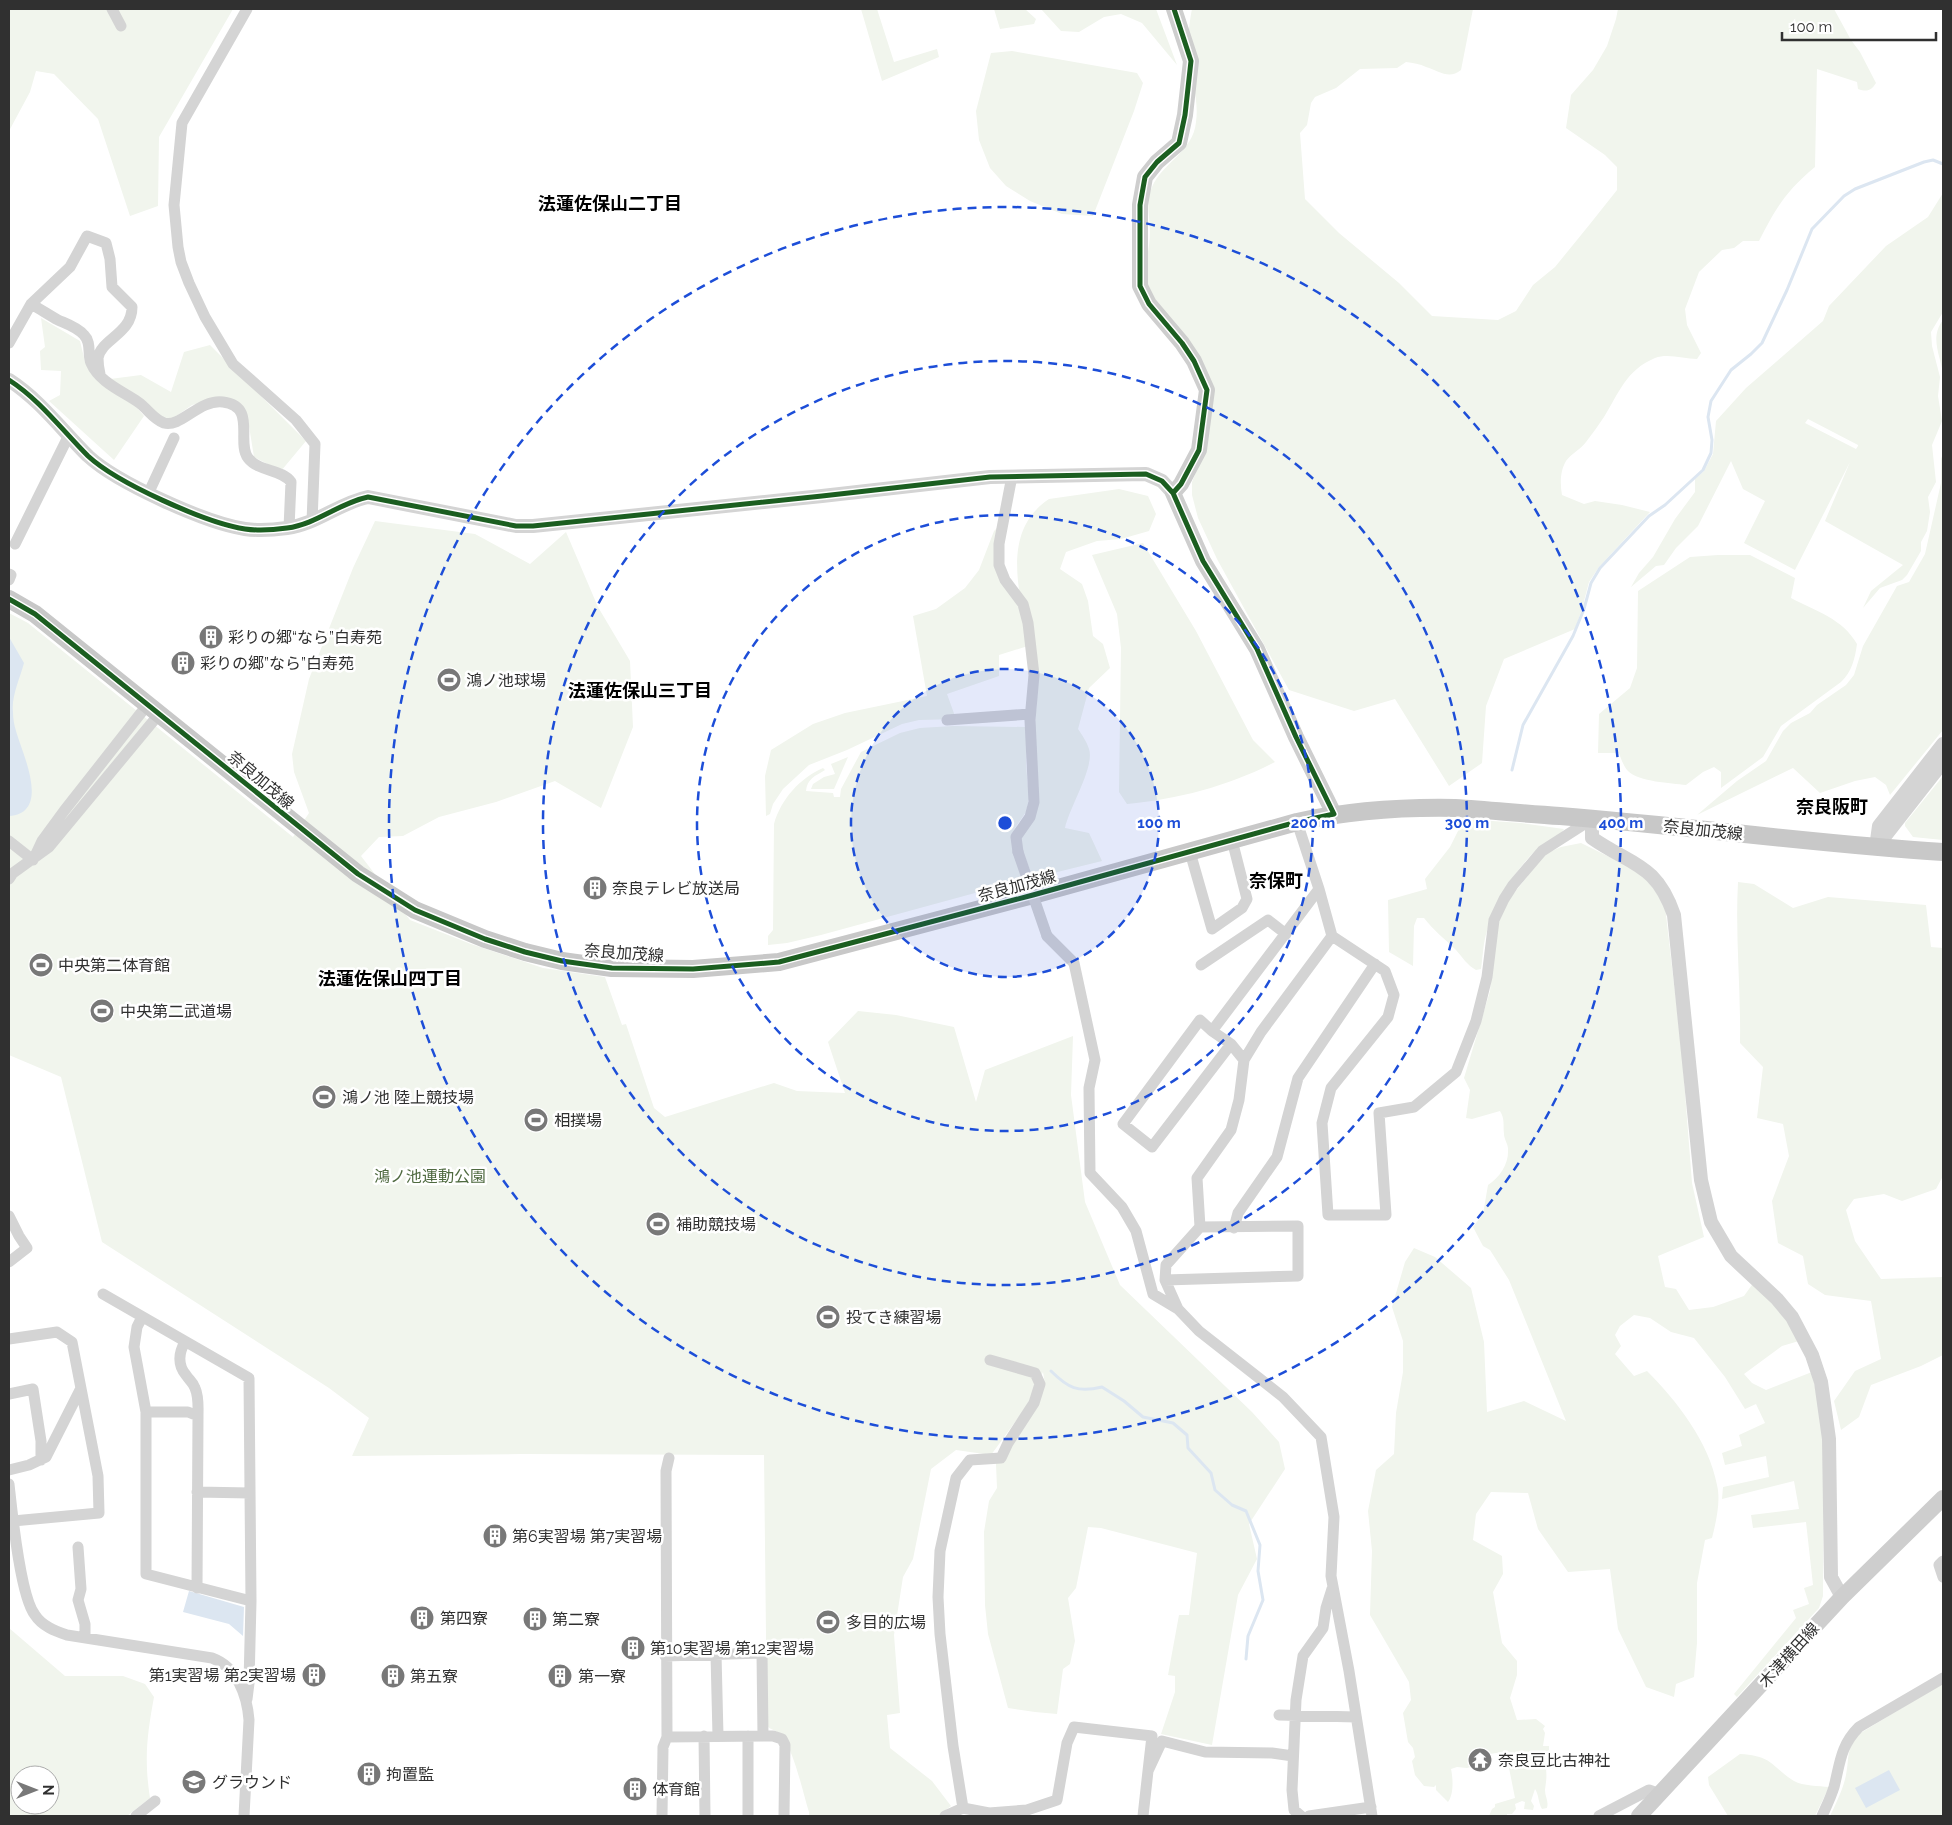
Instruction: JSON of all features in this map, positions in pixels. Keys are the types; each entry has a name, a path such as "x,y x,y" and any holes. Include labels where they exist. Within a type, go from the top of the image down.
{"main road":[{"path":"1174,9 1191,61 1185,115 1179,143 1157,162 1146,177 1140,205 1140,286 1149,304 1182,343 1194,361 1207,390 1200,450 1173,493 1203,561 1256,649 1296,738 1334,814"},
{"name":"奈良加茂線","path":"9,599 35,614 358,874 415,910 485,939 524,952 562,961 596,966 693,969 779,962 1297,822 1334,814 1454,808 1592,819 1876,848 1943,852"},
{"name":"木津横田線","path":"1639,1816 1842,1597 1943,1498"}],"street":[{"path":"112,9 121,26"},
{"path":"247,9 182,123 174,205 178,247 181,262 189,283 205,317 232,364 296,420 315,444 312,522"},
{"path":"9,343 31,304 70,267 87,236 106,243 110,259 112,287 132,306 132,317 102,350 98,358 100,374"},
{"path":"31,304 83,334 89,345 90,362 103,378 164,423 173,423 203,405 215,401 228,402 238,409 244,421 248,458 262,468 285,477 291,482 289,528"},
{"path":"9,380 45,409 88,456 104,468 196,514 232,526 257,530 289,528 312,522 352,501 368,497 516,526 533,526 990,477 1146,474 1162,481 1173,493"},
{"path":"15,544 69,435"},
{"path":"149,492 174,438"},
{"path":"1012,476 999,544 999,565 1005,580 1023,604 1028,623 1034,675 1030,714 1034,802 1030,817 1016,837 1018,852 1047,936 1074,963 1095,1060 1089,1088 1090,1173 1122,1207 1136,1231 1153,1294 1178,1309 1199,1331 1282,1397 1321,1437 1334,1517 1331,1576 1350,1671 1365,1784 1371,1812 1309,1816"},
{"path":"9,574 11,576 9,580"},
{"path":"9,879 13,873 33,860 42,841 64,811 154,708"},
{"path":"947,720 1030,714"},
{"path":"1876,848 1879,826 1943,744"},
{"path":"1876,848 1943,762"},
{"path":"1297,822 1332,936 1385,971 1394,995 1388,1017 1331,1088 1322,1123 1328,1215 1386,1215 1379,1113 1414,1107 1456,1072 1476,1021 1487,977 1494,920 1504,899 1513,885 1542,851 1592,819"},
{"path":"1592,819 1592,838 1638,864 1653,877 1666,895 1674,916 1702,1180 1711,1222 1731,1256 1759,1280 1792,1317 1812,1355 1821,1382 1829,1439 1831,1577 1842,1597"},
{"path":"1190,852 1212,929 1242,908 1247,899 1232,840"},
{"path":"9,842 33,860"},
{"path":"1212,1031 1319,889"},
{"path":"1201,965 1268,920 1286,934"},
{"path":"1178,1309 1165,1280 1166,1265 1200,1227 1197,1178 1231,1130 1240,1100 1244,1060 1261,1032 1332,936"},
{"path":"1234,1228 1238,1213 1277,1157 1298,1078 1376,964"},
{"path":"1231,1044 1152,1147 1123,1124 1200,1020 1231,1044 1244,1060"},
{"path":"9,1216 27,1248 9,1262"},
{"path":"1165,1280 1298,1276 1298,1226 1200,1227"},
{"path":"103,1294 249,1378 251,1601 247,1701"},
{"path":"142,1317 137,1327 134,1346 146,1412 146,1574 251,1601"},
{"path":"9,1339 57,1332 72,1342 98,1476 98,1513 13,1521"},
{"path":"185,1342 179,1352 180,1361 185,1375 196,1389 198,1416 197,1588"},
{"path":"963,1808 953,1746 940,1634 938,1597 940,1551 956,1478 970,1460 1001,1458 1008,1443 1034,1403 1040,1384 1035,1373 990,1360"},
{"path":"9,1394 33,1389 41,1441 41,1460"},
{"path":"9,1470 46,1457 80,1390"},
{"path":"146,1412 188,1412 198,1416"},
{"path":"662,1816 663,1747 667,1737 665,1656 666,1471 669,1458"},
{"path":"9,1484 13,1521 14,1565 34,1615 46,1626 57,1632 201,1656 219,1661 229,1669 244,1691 249,1720 244,1816"},
{"path":"197,1492 250,1493"},
{"path":"78,1546 81,1589 78,1600 85,1624 85,1637"},
{"path":"1943,1561 1939,1565 1943,1577"},
{"path":"1301,1816 1294,1810 1292,1790 1295,1716 1302,1656 1323,1628 1326,1608 1333,1587"},
{"path":"716,1654 718,1736"},
{"path":"665,1656 762,1654 763,1736"},
{"path":"1822,1816 1833,1790 1842,1750 1848,1737 1858,1727 1943,1678"},
{"path":"1279,1715 1356,1717"},
{"path":"945,1816 963,1808 990,1815 1027,1810 1057,1800 1067,1742 1074,1727 1152,1736 1143,1816"},
{"path":"704,1736 705,1816"},
{"path":"748,1736 748,1816"},
{"path":"667,1737 774,1736 782,1739 785,1745 784,1816"},
{"path":"1148,1771 1162,1741 1205,1752 1272,1753 1293,1756"},
{"path":"1599,1816 1649,1790 1660,1794"},
{"path":"136,1816 155,1801"}],"green space":[{"path":"9,9 233,9 159,137 158,206 130,216 98,119 54,74 36,71 30,92 9,131"},
{"path":"861,9 877,9 894,62 937,49 939,57 882,81"},
{"path":"994,9 1025,9 1036,19 1034,24 1000,29"},
{"path":"1041,9 1156,9 1177,65 1142,23 1121,14 1104,17 1079,32 1061,31"},
{"path":"1192,9 1473,9 1461,70 1457,73 1448,74 1419,64 1406,62 1397,68 1360,69 1336,88 1315,97 1311,103 1307,125 1300,133 1305,199 1339,233 1399,283 1432,316 1498,320 1516,311 1533,285 1555,267 1617,190 1617,167 1605,155 1566,128 1571,95 1593,70 1607,46 1618,9 1834,9 1876,83 1866,91 1861,90 1858,89 1857,82 1817,69 1815,167 1796,184 1782,201 1759,241 1743,241 1734,248 1722,250 1699,272 1685,309 1687,325 1701,353 1697,359 1671,356 1655,358 1637,369 1624,383 1604,417 1586,442 1566,461 1561,478 1562,495 1584,504 1595,501 1650,512 1599,567 1589,582 1575,629 1504,659 1486,706 1482,763 1449,786 1395,699 1354,711 1289,690 1217,559 1198,518 1192,495 1192,482 1199,465 1210,400 1142,281 1150,238 1148,204 1152,187 1157,178 1184,149 1194,132 1196,122 1196,99 1188,56"},
{"path":"1012,51 1137,73 1143,83 1093,216 1062,214 1030,201 1006,186 990,168 979,140 976,111 991,53"},
{"path":"1943,193 1943,312 1931,332 1932,346 1940,377 1938,396 1942,421 1932,445 1936,482 1928,497 1930,512 1927,531 1921,542 1921,551 1907,575 1902,580 1880,588 1863,608 1871,591 1903,565 1825,521 1850,462 1795,570 1744,543 1765,501 1743,489 1731,461 1698,526 1676,548 1664,565 1656,566 1631,587 1639,573 1653,557 1675,519 1695,492 1695,479 1704,471 1713,454 1716,421 1746,388 1823,321 1829,306 1886,246 1928,217","holes":["1808,419 1858,445 1856,449 1805,423"]},
{"path":"41,318 80,341 85,362 134,404 144,416 114,460 49,401 60,395 61,371 41,370 40,351 45,347"},
{"path":"1943,320 1943,375 1936,340"},
{"path":"210,345 306,441 281,471 254,457 248,420 225,397 192,405 172,419 166,420 110,379 141,375 171,392 184,352"},
{"path":"1943,453 1943,730 1890,795 1886,785 1875,777 1855,781 1820,793 1793,768 1697,815 1737,781 1766,761 1783,731 1791,723 1810,713 1817,705 1846,685 1854,675 1863,646 1897,586 1909,582 1925,554 1941,483 1941,459"},
{"path":"1119,489 1148,496 1156,514 1149,531 1121,539 1097,541 1066,552 1060,569 1082,584 1088,601 1093,636 1103,644 1110,668 1089,688 1078,729 1086,741 1090,757 1085,777 1065,828 1089,833 1102,861 1033,878 1020,844 1020,838 1031,824 1037,691 1037,680 1018,584 1017,559 1021,536 1031,516 1049,499"},
{"name":"鴻ノ池運動公園","path":"375,521 475,534 530,564 566,532 598,607 630,661 633,727 601,808 555,781 496,802 439,817 403,836 379,837 361,856 410,920 471,944 543,968 605,977 622,1025 626,1024 654,1108 665,1117 774,1083 797,1091 845,1093 828,1042 858,1011 896,1015 954,1027 976,1102 985,1070 1073,1036 1071,1095 1085,1202 1120,1285 1252,1412 1279,1442 1285,1469 1249,1524 1257,1559 1238,1595 1212,1745 1161,1734 1175,1692 1175,1676 1168,1675 1179,1615 1189,1615 1197,1553 1101,1528 1088,1527 1076,1588 1068,1598 1075,1641 1070,1664 1063,1669 1057,1714 1008,1708 988,1634 985,1605 984,1532 989,1501 997,1488 996,1464 1045,1384 1043,1372 1026,1407 991,1455 956,1450 931,1469 913,1559 903,1577 894,1635 900,1713 887,1715 890,1748 932,1781 951,1806 938,1816 809,1816 801,1782 785,1740 780,1734 767,1726 764,1455 521,1454 352,1456 369,1418 329,1388 102,1242 61,1077 9,1055 9,613 28,623 293,837 309,813 294,772 292,754 309,679 353,568"},
{"path":"997,528 995,563 1021,609 1028,646 999,655 999,676 947,694 956,719 919,720 902,724 847,750 809,765 783,789 773,804 770,814 766,816 765,776 771,750 813,724 845,713 927,696 913,616 936,609 965,588 979,570 994,531"},
{"path":"1143,543 1196,631 1253,740 1275,762 1222,785 1166,799 1127,804 1119,792 1121,648 1117,614 1092,555"},
{"path":"1750,555 1795,578 1791,598 1837,622 1851,635 1857,644 1852,664 1848,674 1841,682 1781,726 1763,757 1721,788 1721,772 1714,767 1703,772 1686,785 1640,778 1633,775 1627,769 1619,753 1598,753 1599,714 1630,688 1637,668 1638,591 1690,557"},
{"path":"953,726 1026,727 1026,765 1029,798 1026,812 1015,828 1012,837 1023,880 821,935 787,943 768,945 768,936 773,930 774,824 781,806 792,790 807,777 823,768 825,770 810,781 806,791 833,793 834,797 840,797 841,789 861,752 900,733 920,728"},
{"path":"848,757 834,789 811,789 813,784 824,777 835,774 831,764"},
{"path":"1943,776 1943,840 1913,837 1905,823"},
{"path":"1464,819 1521,823 1564,829 1557,837 1531,855 1505,890 1490,920 1481,969 1476,970 1470,966 1424,918 1417,918 1414,926 1413,966 1389,952 1388,900 1427,889 1425,879 1450,847"},
{"path":"1581,843 1638,871 1648,880 1665,906 1682,1054 1692,1183 1704,1237 1658,1256 1665,1287 1676,1289 1689,1310 1713,1307 1744,1296 1754,1282 1776,1304 1799,1341 1782,1346 1744,1374 1752,1383 1766,1390 1812,1372 1824,1433 1823,1596 1819,1608 1737,1697 1734,1694 1796,1618 1793,1610 1809,1604 1804,1588 1813,1585 1806,1522 1753,1528 1751,1515 1799,1509 1794,1481 1722,1499 1723,1487 1769,1477 1766,1456 1725,1465 1722,1453 1742,1446 1739,1435 1765,1423 1756,1404 1745,1409 1725,1377 1694,1338 1671,1332 1650,1318 1634,1315 1620,1326 1615,1335 1621,1346 1615,1354 1634,1376 1647,1371 1680,1409 1707,1453 1718,1491 1718,1511 1714,1532 1712,1538 1705,1540 1697,1583 1697,1643 1694,1677 1676,1684 1674,1697 1646,1687 1618,1629 1610,1569 1568,1572 1538,1529 1528,1493 1491,1492 1476,1514 1473,1540 1502,1556 1503,1574 1493,1592 1502,1643 1517,1661 1517,1675 1510,1698 1517,1720 1536,1719 1545,1726 1543,1729 1545,1733 1543,1746 1549,1746 1549,1750 1541,1762 1542,1767 1546,1768 1545,1790 1548,1803 1547,1808 1542,1809 1535,1789 1531,1801 1534,1806 1533,1810 1524,1809 1525,1802 1522,1801 1515,1804 1516,1809 1512,1814 1507,1814 1507,1816 1489,1816 1495,1804 1515,1798 1504,1752 1489,1754 1488,1762 1467,1768 1457,1767 1451,1769 1453,1781 1448,1802 1436,1790 1436,1785 1434,1787 1424,1786 1415,1775 1412,1761 1415,1757 1413,1748 1408,1742 1403,1713 1411,1700 1409,1682 1370,1615 1372,1551 1368,1511 1376,1470 1394,1454 1396,1413 1403,1372 1403,1341 1392,1307 1405,1262 1414,1248 1435,1257 1471,1288 1484,1342 1487,1412 1524,1401 1566,1421 1509,1280 1490,1250 1483,1246 1473,1227 1483,1214 1488,1185 1500,1174 1505,1165 1508,1149 1500,1111 1472,1119 1466,1118 1470,1090 1464,1078 1490,991 1495,934 1503,907 1545,854 1561,847"},
{"path":"1738,882 1754,884 1793,908 1828,897 1926,905 1931,947 1943,948 1943,1176 1936,1189 1902,1201 1884,1194 1854,1199 1846,1210 1855,1241 1881,1279 1943,1277 1943,1355 1921,1366 1871,1385 1859,1417 1841,1430 1834,1401 1855,1371 1881,1359 1871,1301 1825,1295 1808,1284 1803,1256 1778,1243 1772,1201 1789,1156 1783,1124 1757,1118 1763,1067 1740,1043"},
{"path":"9,1628 65,1676 123,1676 145,1684 154,1697 147,1747 150,1798 127,1816 9,1816"},
{"path":"1943,1683 1943,1816 1830,1816 1845,1781 1850,1750 1859,1734"},
{"path":"1740,1754 1766,1759 1786,1776 1798,1783 1829,1787 1815,1816 1728,1816 1709,1785 1708,1777"}],"shaded area":[{"path":"9,637 24,663 15,694 13,714 15,729 28,767 32,794 29,805 22,812 9,816"},
{"path":"189,1591 244,1607 243,1636 229,1624 183,1612"},
{"path":"1889,1770 1900,1790 1866,1808 1855,1788"}],"waterway":[{"path":"1512,770 1523,725 1573,636 1584,609 1591,583 1600,568 1649,516 1665,505 1703,470 1711,453 1712,440 1708,417 1711,401 1731,370 1762,343 1787,290 1812,229 1844,196 1855,189 1924,162 1933,160 1943,164"},
{"path":"1051,1371 1063,1382 1074,1388 1094,1389 1102,1387 1124,1401 1143,1417 1173,1423 1187,1435 1188,1448 1211,1473 1215,1490 1232,1505 1246,1511 1260,1545 1258,1571 1263,1600 1248,1636 1246,1659"}],"cycle path":[{"path":"1173,493 1181,484 1199,450 1207,390 1194,361 1182,343 1149,304 1140,286 1140,205 1145,177 1157,162 1179,143 1185,115 1191,61 1174,9"},
{"path":"9,380 41,406 88,456 101,467 140,489 186,510 208,519 250,530 271,530 298,526 347,504 368,497 516,526 533,526 990,477 1146,474 1162,481 1173,493 1203,561 1257,649 1296,737 1334,814 1297,822 1033,895 779,962 693,969 612,968 562,961 525,952 485,939 415,910 358,874 35,614 9,599"}],"place":[{"name":"彩りの郷“なら”白寿苑","path":"211,637"},
{"name":"彩りの郷”なら”白寿苑","path":"183,663"},
{"name":"鴻ノ池球場","path":"449,680"},
{"name":"奈良テレビ放送局","path":"595,888"},
{"name":"中央第二体育館","path":"41,965"},
{"name":"中央第二武道場","path":"102,1011"},
{"name":"鴻ノ池 陸上競技場","path":"324,1097"},
{"name":"相撲場","path":"536,1120"},
{"name":"補助競技場","path":"658,1224"},
{"name":"投てき練習場","path":"828,1317"},
{"name":"第6実習場 第7実習場","path":"495,1536"},
{"name":"第四寮","path":"422,1618"},
{"name":"第二寮","path":"535,1619"},
{"name":"多目的広場","path":"828,1622"},
{"name":"第10実習場 第12実習場","path":"633,1648"},
{"name":"第1実習場 第2実習場","path":"314,1675"},
{"name":"第五寮","path":"393,1676"},
{"name":"第一寮","path":"560,1676"},
{"name":"奈良豆比古神社","path":"1480,1760"},
{"name":"拘置監","path":"369,1774"},
{"name":"グラウンド","path":"194,1782"},
{"name":"体育館","path":"635,1789"}],"district":[{"name":"法蓮佐保山二丁目","path":"610,203"},
{"name":"法蓮佐保山三丁目","path":"640,690"},
{"name":"奈良阪町","path":"1832,806"},
{"name":"奈保町","path":"1276,880"},
{"name":"法蓮佐保山四丁目","path":"390,978"}]}
